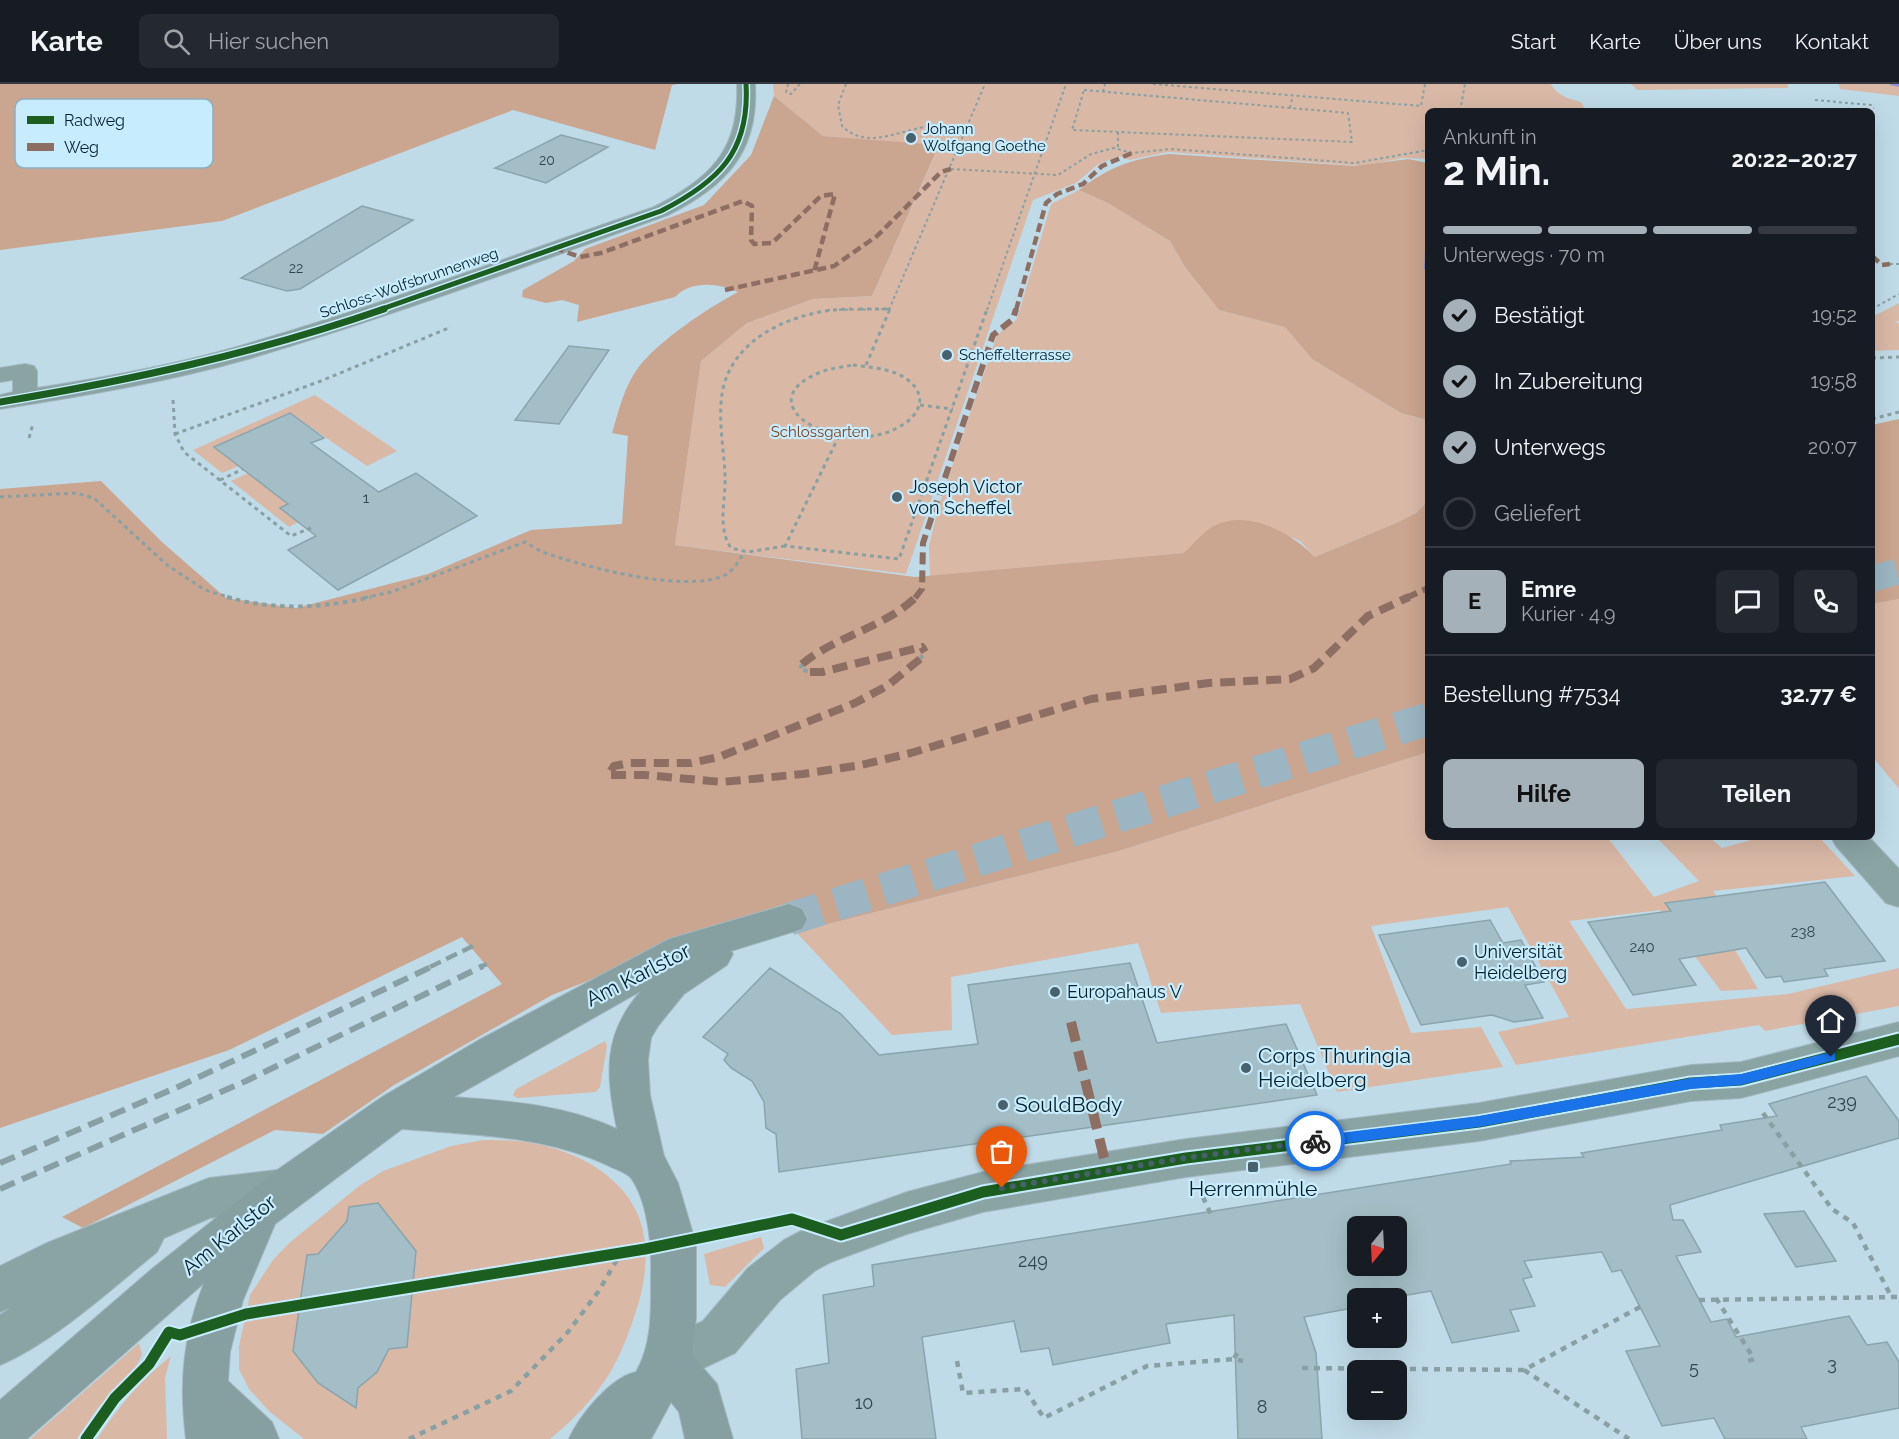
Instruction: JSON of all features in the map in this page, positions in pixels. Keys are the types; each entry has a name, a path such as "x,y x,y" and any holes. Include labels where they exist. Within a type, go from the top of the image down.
{"main road":[{"name":"Am Karlstor","path":"0,1431 169,1284 272,1200 396,1110 493,1052 681,950 789,919 706,958 671,983 644,1014 632,1036 628,1060 630,1095 644,1162 657,1183 674,1244 673,1318 668,1362 624,1439"},
{"path":"396,1110 532,1122 590,1137 644,1162"},
{"path":"210,1439 204,1372 211,1325 229,1274 272,1200"},
{"path":"593,1439 668,1362 700,1401 709,1439"},
{"path":"206,1393 255,1439"}],"street":[{"name":"Schloss-Wolfsbrunnenweg","path":"0,402 148,376 271,345 361,317 661,211 703,187 729,159 746,125 748,103 746,84"},
{"path":"0,375 25,372 25,398"},
{"path":"1851,840 1899,893"},
{"path":"668,1362 719,1337 764,1284 800,1255 841,1235 983,1192 1185,1158 1479,1122 1691,1083 1741,1080 1899,1040"},
{"path":"0,1290 63,1258 209,1198 272,1200"},
{"path":"0,1342 66,1297 174,1211"}],"path":[{"path":"788,84 786,92 791,94 800,84"},
{"path":"846,84 838,99 840,115 842,126 855,137 872,139 931,127 967,127"},
{"path":"866,365 951,169 985,84"},
{"path":"890,309 812,312 757,339 738,354 725,381 720,430 725,478 724,537 731,548 744,552 785,546 899,559 1066,84"},
{"path":"1103,92 1105,84"},
{"path":"1153,84 1421,106 1425,84"},
{"path":"1461,108 1465,84"},
{"path":"1084,90 1290,108 1348,113 1352,142 1072,130 1084,90"},
{"path":"1290,108 1292,99"},
{"path":"1815,100 1871,105 1874,108"},
{"path":"1118,132 1118,148"},
{"path":"951,169 1058,175 1090,154 1118,148 1132,153 1179,150 1355,163 1425,151"},
{"path":"1890,264 1899,264"},
{"path":"1875,307 1899,294"},
{"path":"175,434 321,381 451,327"},
{"path":"1875,358 1899,357"},
{"path":"866,365 889,369 908,378 919,390 920,405 912,418 895,429 871,436 839,436 820,432 802,423 792,410 791,396 801,383 818,372 841,366 866,365"},
{"path":"920,405 953,409"},
{"path":"172,410 175,434 184,452 291,536 311,528"},
{"path":"1875,418 1899,412"},
{"path":"785,546 839,436"},
{"path":"220,480 243,469"},
{"path":"0,498 76,493 94,498 167,565 205,590 244,602 288,608 345,603 391,592 525,542 542,553 645,577 675,581 705,581 724,575 734,567 744,552"},
{"path":"920,659 925,652"},
{"path":"802,664 800,669 810,672"},
{"path":"1699,1300 1716,1298 1896,1298 1853,1223 1832,1209 1790,1147 1785,1147 1741,1080"},
{"path":"409,1439 511,1391 568,1332 598,1292 621,1252"},
{"path":"1716,1298 1754,1359 1748,1361"},
{"path":"257,1312 300,1305"},
{"path":"1302,1368 1524,1370 1640,1307"},
{"path":"1234,1359 1240,1349"},
{"path":"86,1439 115,1398 154,1356"},
{"path":"957,1361 963,1393 1025,1389 1044,1418 1147,1366 1234,1359 1243,1361"},
{"path":"1524,1370 1629,1439"}],"green space":[{"name":"Schlossgarten","path":"773,84 1551,84 1560,94 1581,102 1584,108 1425,108 1425,159 1403,158 1362,166 1168,152 1129,160 1119,156 1097,165 1076,183 1033,200 906,574 675,545 701,361 747,323 813,299 872,296 939,146 823,136 774,96"},
{"path":"1631,84 1788,84 1788,88 1637,90"},
{"path":"1839,84 1899,84 1899,96 1840,89"},
{"path":"1079,190 1108,203 1170,241 1185,267 1219,310 1285,327 1312,359 1401,413 1425,419 1425,504 1416,513 1396,523 1315,557 1300,541 1258,523 1204,534 1185,553 930,576 929,546 939,505 997,335 1017,319 1051,204"},
{"path":"1899,303 1899,321 1895,321 1899,324 1899,350 1875,351 1875,315"},
{"path":"315,395 397,451 367,466 290,413 215,447 239,466 222,473 193,450"},
{"path":"248,473 288,504 280,508 298,522 289,527 231,481"},
{"path":"1899,599 1899,789 1875,760 1875,603"},
{"path":"1425,753 1425,840 1609,840 1654,897 1699,881 1659,840 1713,840 1722,848 1751,840 1822,840 1855,876 1713,891 1729,916 1718,921 1758,989 1721,991 1660,910 1569,921 1626,1009 1788,994 1899,968 1899,1006 1765,1031 1759,1025 1516,1065 1498,1032 1569,1017 1508,907 1371,926 1411,1033 1481,1027 1503,1067 1337,1092 1300,1004 1161,1013 1138,943 951,977 952,1030 892,1035 796,932 1119,851"},
{"path":"605,1041 607,1046 600,1087 596,1092 517,1098 513,1095 516,1089"},
{"path":"483,1140 510,1140 560,1150 585,1161 608,1176 625,1193 636,1212 643,1232 646,1254 639,1301 617,1360 593,1397 550,1439 304,1439 270,1412 249,1389 239,1369 239,1346 250,1295 273,1260 288,1244 359,1186 383,1171 451,1146"},
{"path":"761,1237 764,1248 725,1287 710,1285 704,1254"},
{"path":"139,1343 142,1355 137,1365 97,1409 77,1439 30,1439"},
{"path":"171,1356 165,1378 167,1439 97,1439 131,1394"}],"shaded area":[{"path":"0,84 678,84 672,85 655,150 513,110 222,221 0,250"},
{"path":"774,96 823,136 939,145 872,296 813,299 747,323 701,361 675,545 915,577 1184,553 1212,527 1229,521 1242,520 1270,526 1295,540 1315,557 1396,523 1416,513 1425,504 1425,753 1119,851 796,932 781,905 552,995 394,1085 323,1134 275,1130 83,1228 62,1217 502,984 462,937 229,1050 0,1128 0,489 101,481 162,542 226,598 296,608 428,574 531,530 622,524 628,436 612,433 629,383 638,368 671,336 698,316 738,292 714,285 697,286 675,297 577,322 579,305 562,300 546,303 522,297 523,290 574,261 585,249 704,205 751,155"},
{"path":"1169,154 1355,166 1408,159 1425,162 1425,419 1401,413 1312,359 1285,327 1219,310 1185,267 1170,241 1108,203 1079,190 1100,175 1143,158"},
{"path":"1899,419 1899,599 1875,603 1875,424"}],"building":[{"path":"561,135 608,147 546,183 495,168"},
{"path":"362,206 413,220 300,289 287,291 241,278"},
{"path":"569,346 609,350 559,424 515,420"},
{"path":"290,413 324,438 311,443 379,492 416,473 477,516 338,590 288,550 316,536 280,508 288,504 214,447"},
{"path":"1825,882 1885,961 1824,969 1828,976 1784,982 1781,976 1766,978 1746,948 1679,959 1696,985 1633,995 1588,922 1671,911 1665,903"},
{"name":"Universität Heidelberg","path":"1490,920 1503,943 1521,940 1544,982 1525,985 1543,1018 1514,1022 1492,1015 1421,1025 1379,935"},
{"path":"1130,963 1157,1043 1286,1024 1317,1095 779,1172 776,1134 766,1128 764,1102 752,1081 731,1068 724,1060 728,1054 703,1037 770,968 841,1014 879,1055 978,1044 968,985"},
{"path":"1866,1076 1899,1121 1899,1138 1670,1205 1673,1220 1683,1220 1701,1252 1676,1256 1711,1322 1727,1319 1736,1337 1849,1316 1867,1345 1887,1342 1899,1362 1899,1408 1801,1427 1807,1439 1725,1439 1714,1418 1662,1426 1626,1351 1660,1346 1621,1270 1612,1272 1602,1252 1524,1261 1532,1277 1523,1279 1535,1306 1510,1310 1519,1331 1452,1343 1431,1291 1407,1295 1407,1288 1347,1288 1347,1309 1304,1317 1316,1353 1322,1439 1238,1439 1234,1315 1166,1324 1170,1343 1053,1365 1049,1348 1021,1352 1014,1321 922,1337 936,1439 802,1439 796,1369 829,1363 823,1295 874,1286 872,1265 1511,1164 1510,1161 1584,1157 1581,1153 1722,1130 1720,1125 1777,1116 1769,1104"},
{"path":"378,1203 416,1251 407,1347 389,1349 377,1372 358,1388 356,1408 318,1383 293,1351 307,1255 318,1254 347,1221 349,1207"},
{"path":"1804,1211 1836,1261 1796,1267 1764,1214"}],"waterway":[{"path":"1892,84 1899,85"}],"tunnel":[{"path":"1875,578 1899,571"},
{"path":"789,919 1425,720"}],"railway":[{"path":"430,967 473,946"},
{"path":"480,967 487,964"},
{"path":"0,1163 180,1086 433,966"},
{"path":"0,1189 246,1081 483,966"}],"marked path":[{"path":"802,664 814,654 892,615 914,599 922,589 923,543 993,335 1013,319 1046,203 1057,194 1083,184 1102,166 1132,153"},
{"path":"725,290 834,266 877,236 941,172 951,169"},
{"path":"555,248 580,257 601,253 743,201 752,206 751,240 754,244 772,243 821,196 835,194 814,272"},
{"path":"1875,259 1882,265 1890,264"},
{"path":"920,659 887,686 855,703 719,757 691,763 629,763 614,766 608,775 645,775 722,782 803,774 861,765 911,753 1091,699 1209,683 1290,679 1314,668 1368,616 1425,589"},
{"path":"810,672 822,672 922,647 925,652"},
{"path":"1071,1022 1107,1170"}],"cycle path":[{"path":"0,402 121,382 238,354 371,313 661,211 699,190 728,162 738,146 744,127 747,107 746,84"},
{"path":"86,1439 115,1398 149,1364 169,1332 180,1335 246,1314 645,1249 792,1219 841,1235 983,1192 1186,1158 1479,1122 1691,1083 1741,1080 1899,1039"}],"way so far":[{"path":"1002,1188 1217,1153 1315,1141"}],"place":[{"name":"Johann Wolfgang Goethe","path":"911,138"},
{"name":"Scheffelterrasse","path":"947,355"},
{"name":"Joseph Victor von Scheffel","path":"897,497"},
{"name":"Universität Heidelberg","path":"1462,962"},
{"name":"Europahaus V","path":"1055,992"},
{"name":"Corps Thuringia Heidelberg","path":"1246,1068"},
{"name":"SouldBody","path":"1003,1105"},
{"name":"Herrenmühle","path":"1253,1167"}],"route":[{"path":"1315,1141 1479,1122 1691,1083 1741,1080 1831,1057"}]}
